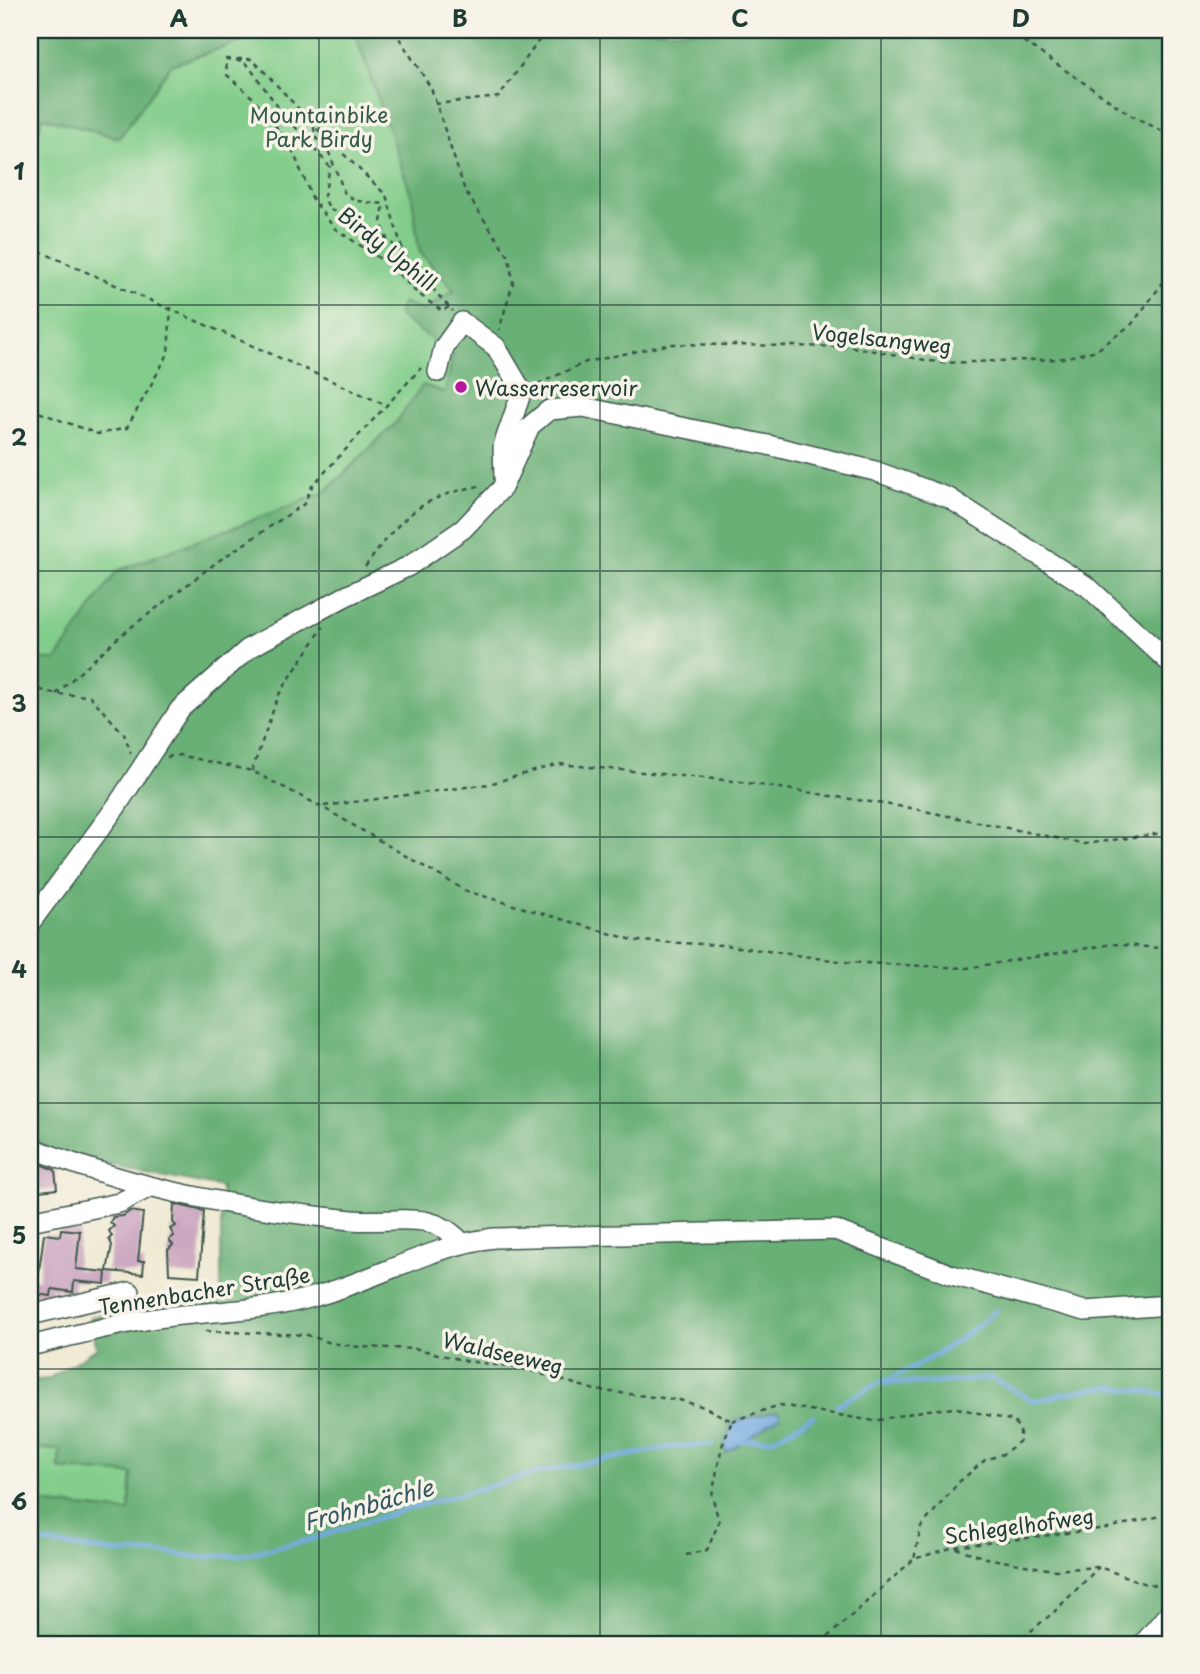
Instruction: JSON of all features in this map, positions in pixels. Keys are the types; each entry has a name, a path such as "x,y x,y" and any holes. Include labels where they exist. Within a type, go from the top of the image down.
{"street":[{"path":"430,370 462,322 496,346 522,391 503,446 504,482"},
{"path":"30,923 138,773 180,709 249,648 409,566 463,529 504,482 530,426 549,410 583,407 768,444 875,471 949,498 1088,587 1170,663"},
{"path":"30,1147 68,1162 150,1187 260,1210 373,1222 433,1220 450,1229 461,1242"},
{"path":"30,1221 119,1203 150,1187"},
{"name":"Tennenbacher Straße","path":"30,1346 112,1326 167,1317 223,1314 312,1298 400,1268 461,1242 494,1238 835,1230 952,1275 1085,1311 1170,1305"},
{"path":"30,1315 130,1292"},
{"path":"1143,1644 1170,1612"}],"path":[{"path":"394,30 431,88 465,191 509,257 513,283 502,313 496,346"},
{"path":"435,104 499,97 546,30"},
{"path":"1007,30 1132,116 1170,135"},
{"path":"233,59 251,58 321,133 325,144 333,144 386,195 406,261"},
{"name":"Birdy Uphill","path":"233,59 226,59 227,75 253,97 290,144 312,198 334,228 391,266 427,301 442,311 449,307 406,261"},
{"path":"233,59 250,68 278,107 330,167 324,196 329,209 370,226 387,239 406,261"},
{"path":"311,123 316,132 315,137 328,150 345,194 357,201 384,204 381,222 387,239"},
{"path":"30,247 386,405"},
{"name":"Vogelsangweg","path":"522,391 586,362 671,344 852,347 942,363 1059,359 1097,349 1132,324 1170,273"},
{"path":"30,409 98,434 127,428 168,354 170,307"},
{"path":"56,694 121,635 217,562 304,503 312,486 386,405 430,370"},
{"path":"360,574 407,515 444,493 504,482"},
{"path":"252,771 278,696 329,619"},
{"path":"30,687 56,694 90,696 124,734 138,773"},
{"path":"160,758 179,755 252,771 322,807 466,891 636,941 724,945 846,962 967,968 1113,944 1170,948"},
{"path":"322,807 489,784 559,764 734,781 870,802 1085,844 1170,832"},
{"name":"Waldseeweg","path":"203,1331 307,1335 331,1343 418,1349 466,1361 521,1368 595,1390 680,1400 732,1420"},
{"path":"686,1555 707,1550 719,1522 712,1496 722,1446 732,1420 780,1405 874,1421 927,1409 957,1408 1014,1420 1020,1431 1020,1441 1003,1454 985,1460 952,1490 921,1527 914,1559"},
{"name":"Schlegelhofweg","path":"820,1644 914,1559 954,1547 1095,1530 1170,1514"},
{"path":"954,1547 986,1558 1053,1570 1099,1567 1146,1584 1170,1586"},
{"path":"1015,1644 1054,1612 1099,1567"}],"green space":[{"path":"30,30 274,30 171,65 119,138 43,117 30,154"},
{"name":"Mountainbike Park Birdy","path":"274,30 354,30 467,299 445,393 423,385 395,424 324,493 117,571 56,660 30,660 30,154 43,117 119,138 171,65"},
{"path":"354,30 1170,30 1170,1644 30,1644 30,1502 129,1512 132,1474 59,1469 60,1450 30,1448 30,1381 48,1379 97,1348 90,1317 221,1295 221,1187 30,1149 30,660 56,660 117,571 324,493 395,424 423,385 445,393 453,355 398,315 403,302 423,311 454,290 419,251 412,197"},
{"path":"30,1448 60,1450 59,1469 132,1473 129,1512 30,1502"}],"water":[{"path":"778,1411 780,1417 726,1453 725,1443 733,1422"}],"building":[{"path":"40,1164 55,1170 57,1189 30,1192 30,1165"},
{"path":"174,1204 204,1211 199,1276 169,1274 168,1250 173,1245 169,1240 174,1236 170,1229 176,1226 173,1222"},
{"path":"130,1211 143,1213 138,1261 144,1261 143,1274 107,1271 112,1245 109,1231 114,1226 110,1222 113,1217 123,1216"},
{"path":"61,1229 80,1231 76,1269 106,1272 105,1284 74,1281 73,1292 52,1289 51,1296 30,1293 31,1278 38,1279 44,1234 60,1236"}],"waterway":[{"path":"883,1382 943,1350 997,1310"},
{"name":"Frohnbächle","path":"837,1405 879,1383 934,1383 992,1378 1034,1401 1082,1390 1113,1387 1170,1395"},
{"name":"Frohnbächle","path":"740,1441 773,1439 814,1416"},
{"name":"Frohnbächle","path":"30,1541 121,1553 168,1553 200,1557 242,1555 305,1541 403,1510 540,1472 672,1447 712,1444"}],"place":[{"name":"Wasserreservoir","path":"461,387"}]}
